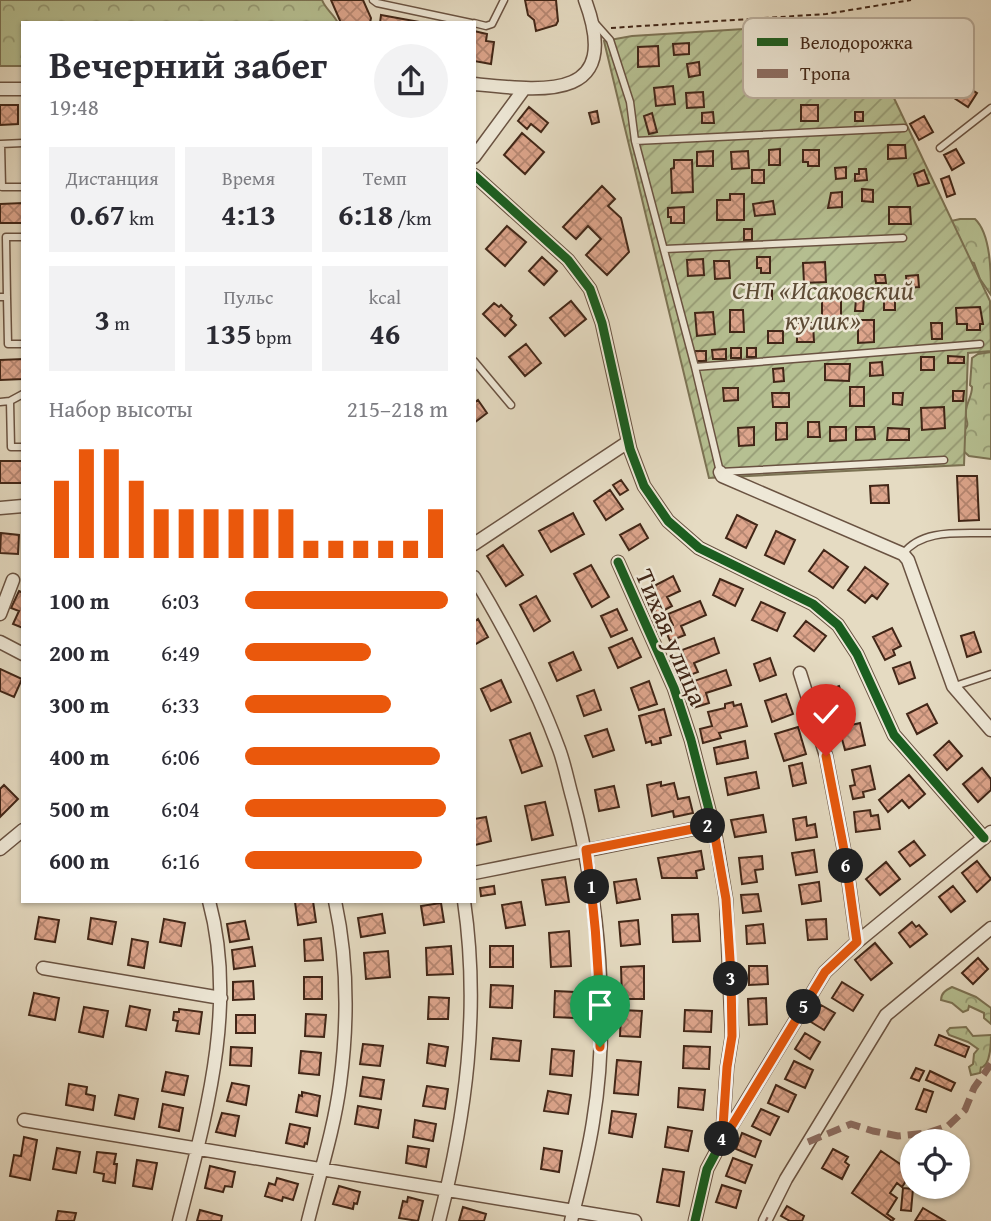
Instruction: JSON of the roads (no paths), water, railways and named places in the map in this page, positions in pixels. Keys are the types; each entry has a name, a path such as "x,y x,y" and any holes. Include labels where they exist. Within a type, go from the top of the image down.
{"street":[{"path":"476,84 524,89 558,88 584,73 591,65 596,48 596,25 585,0"},
{"path":"0,89 21,89"},
{"path":"476,154 524,89"},
{"path":"476,177 568,260 590,289 602,323 628,442 644,486 668,521 699,548 813,604 838,625 857,654 894,734 987,835 857,942 825,972 722,1142"},
{"path":"476,543 628,442"},
{"path":"720,472 722,476 903,554 908,560 953,686 991,730"},
{"path":"0,508 21,506"},
{"name":"Тихая улица","path":"618,562 674,688 691,740 713,825 726,899 732,1036 722,1142 708,1169 695,1221"},
{"path":"0,614 13,580"},
{"path":"476,581 514,644 560,750 586,850 595,909 600,977 600,1047 593,1121 572,1216"},
{"path":"0,642 21,653"},
{"path":"800,673 826,756 845,855 857,942"},
{"path":"476,873 713,825"},
{"path":"0,849 21,832"},
{"path":"179,1221 214,1070 221,998 218,943 209,903"},
{"path":"308,1221 340,1085 345,1021 345,969 341,926 335,903"},
{"path":"439,1221 465,1103 470,1052 472,981 464,903"},
{"path":"765,1221 786,1179 886,1015 991,928"},
{"path":"43,968 221,998"},
{"path":"24,1120 447,1190 572,1216 635,1221"}],"lane":[{"path":"373,0 463,21"},
{"path":"476,24 486,26 492,24 505,0"},
{"path":"596,25 610,40 629,102 635,141 665,249 720,472 944,460"},
{"path":"940,148 991,108"},
{"path":"635,141 904,128"},
{"path":"21,143 1,144 2,187 21,187"},
{"path":"21,237 6,237 4,297 8,344 21,344"},
{"path":"665,249 903,238"},
{"path":"695,367 980,345"},
{"path":"476,364 511,405"},
{"path":"0,402 10,401 21,395"},
{"path":"10,401 11,447 21,447"},
{"path":"903,554 919,540 934,536 991,533"},
{"path":"953,686 991,674"}],"park label":[{"name":"СНТ «Исаковский кулик»","path":"823,304"}]}
